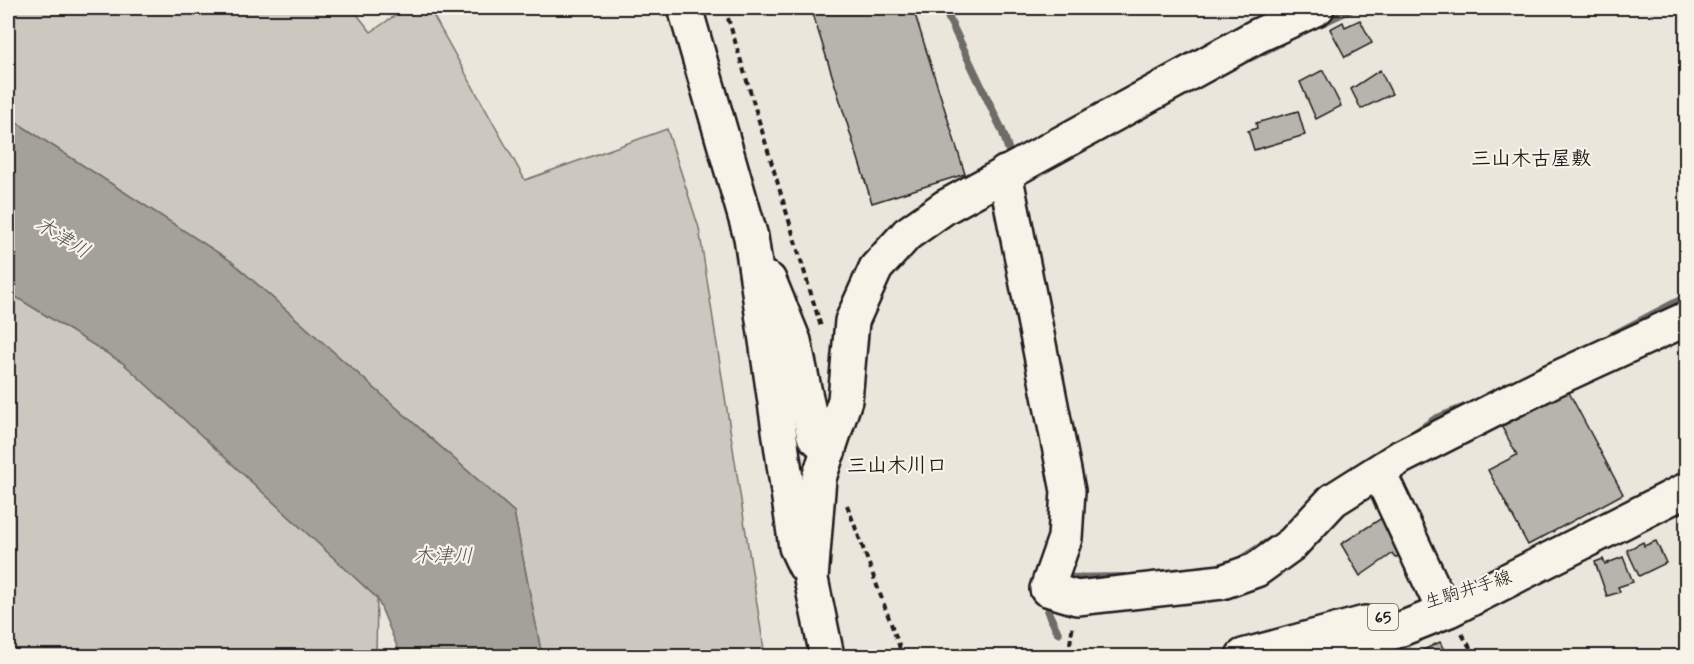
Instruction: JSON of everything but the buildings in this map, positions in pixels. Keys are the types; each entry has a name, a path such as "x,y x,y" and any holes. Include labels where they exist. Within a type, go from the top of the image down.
{"street":[{"path":"685,8 751,237 794,341 814,436 829,450"},
{"path":"811,579 819,477 845,400 852,321 876,268 907,234 945,207 1005,172 1257,36 1317,8"},
{"path":"1005,172 1068,491 1065,538 1047,590 1077,597 1222,582 1256,570 1292,544 1333,500 1401,458 1551,381 1686,319"},
{"path":"751,237 796,547 811,579 827,657"},
{"path":"1379,472 1438,598"},
{"name":"生駒井手線","path":"1332,657 1449,610 1686,490"},
{"name":"生駒井手線","path":"1243,657 1338,632 1438,598 1522,573"}],"shaded area":[{"path":"8,8 352,8 371,32 406,8 429,8 525,180 667,129 699,228 765,656 542,656 514,512 231,261 8,117"},
{"path":"8,292 123,363 377,598 376,656 8,656"}],"water":[{"name":"木津川","path":"8,117 231,261 514,512 542,656 401,656 377,598 123,363 8,292"}],"waterway":[{"path":"944,8 1002,130 1012,160"},
{"path":"1320,24 1354,8"},
{"path":"1250,58 1280,43"},
{"path":"1611,336 1686,297"},
{"path":"1415,433 1435,419 1465,407"},
{"path":"1238,561 1271,540"},
{"path":"1059,578 1124,577"},
{"path":"1053,599 1048,612 1058,633"}],"district":[{"name":"三山木古屋敷","path":"1531,158"},
{"name":"三山木川口","path":"897,465"}]}
